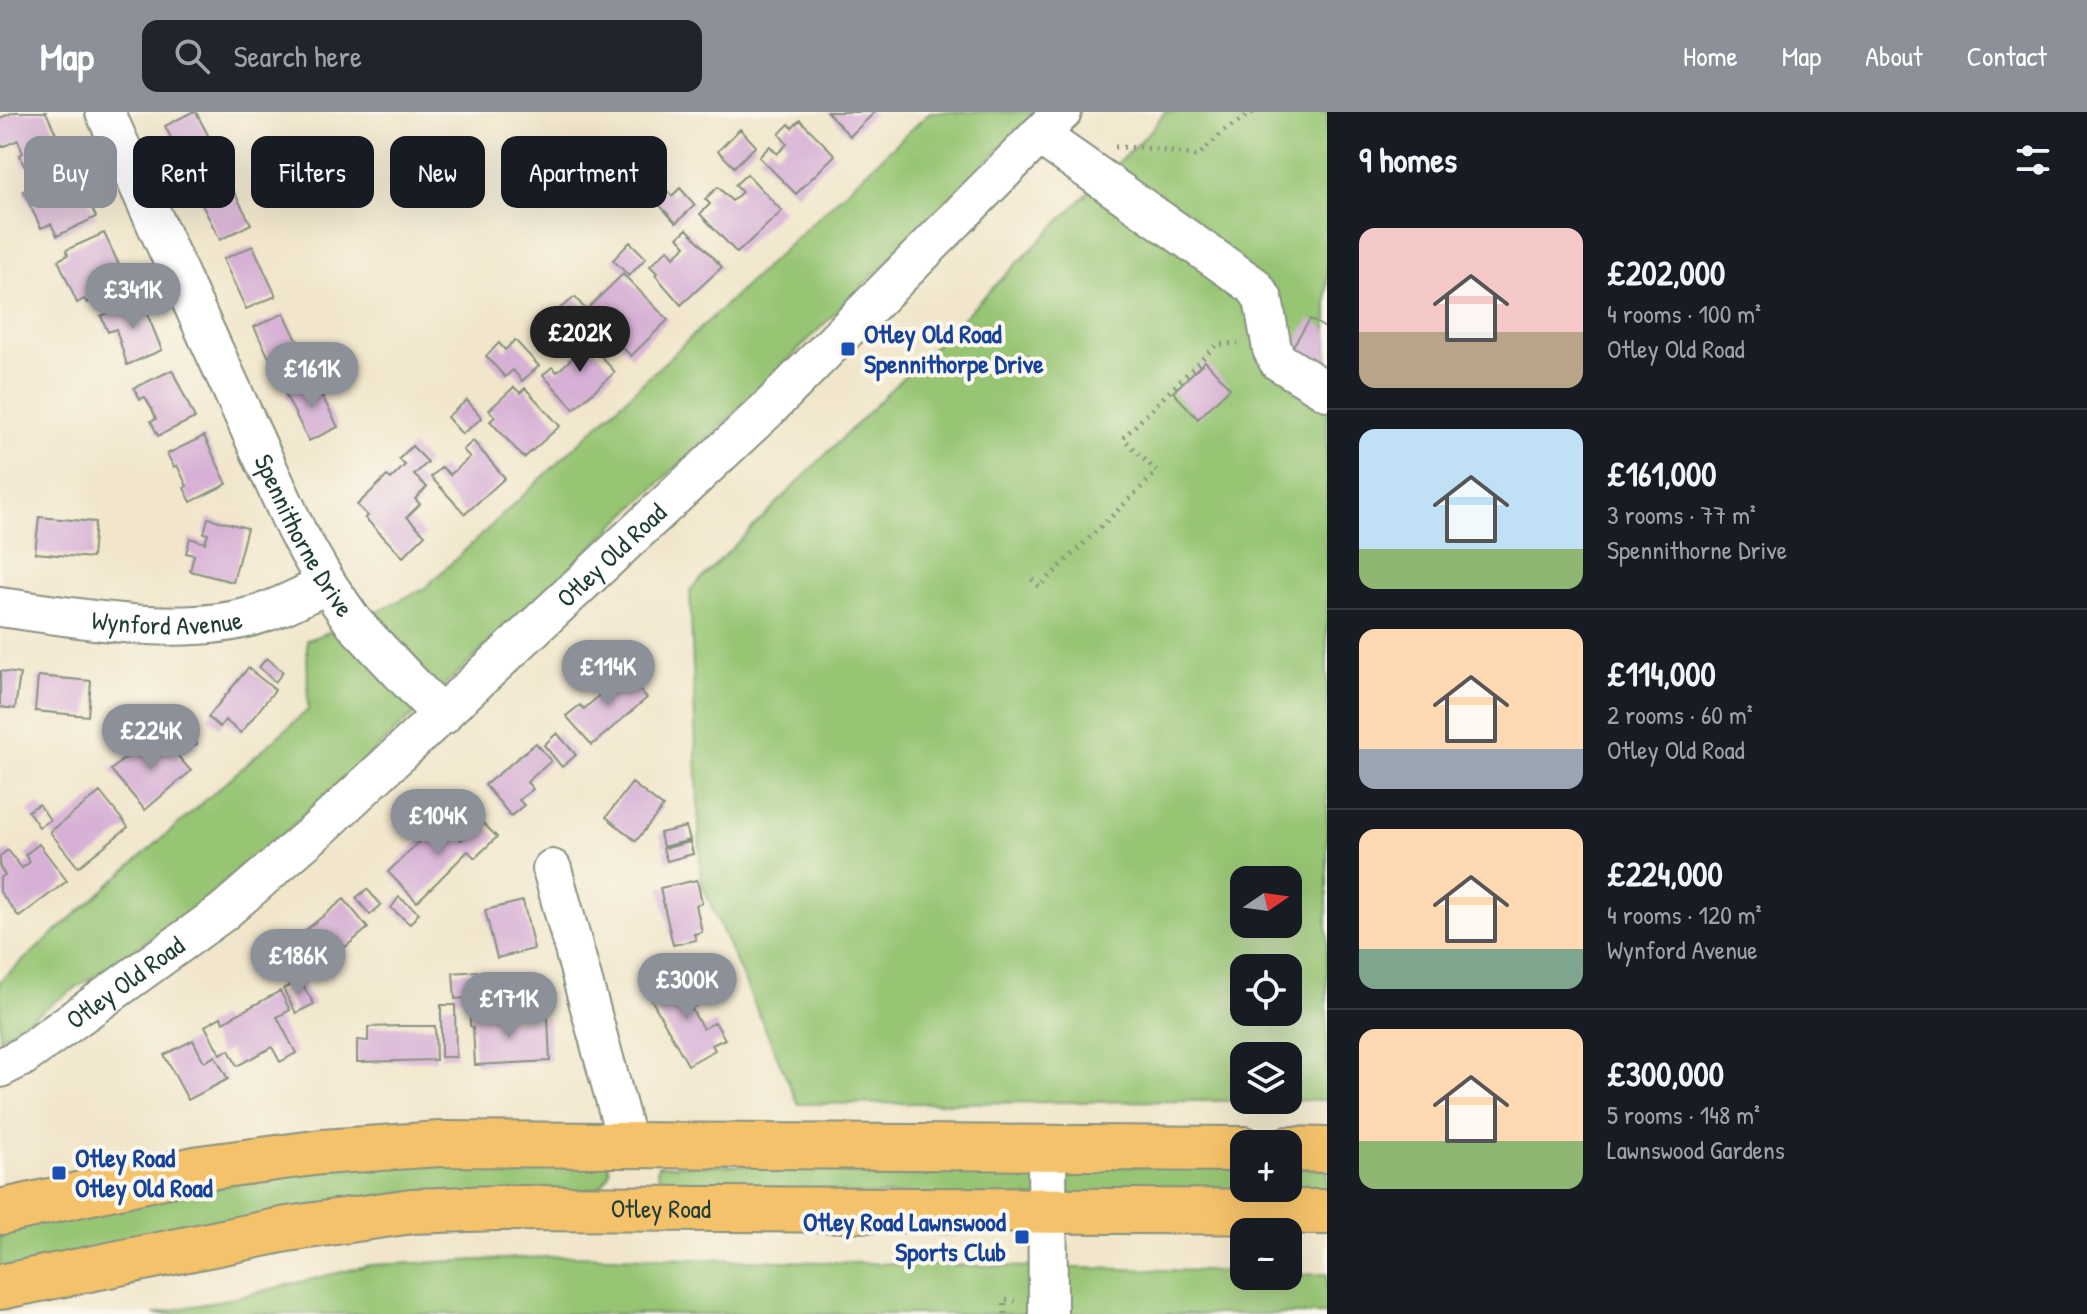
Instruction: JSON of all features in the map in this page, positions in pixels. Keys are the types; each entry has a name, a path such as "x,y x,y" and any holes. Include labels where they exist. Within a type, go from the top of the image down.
{"highway":[{"path":"0,1212 200,1168 322,1152 440,1144 1230,1149"},
{"path":"628,1146 629,1209"},
{"path":"1302,1149 1327,1150"},
{"name":"Otley Road","path":"0,1287 287,1229 412,1211 498,1208 1327,1212"}],"street":[{"name":"Spennithorne Drive","path":"105,112 296,530 354,623 442,716"},
{"path":"1050,123 1254,286 1263,299 1278,361 1327,391"},
{"name":"Otley Old Road","path":"7,1069 222,913 321,827 768,409 1050,123"},
{"name":"Wynford Avenue","path":"0,607 141,625 198,624 249,618 279,608 327,584"},
{"path":"552,869 628,1146"},
{"path":"1047,1146 1048,1314"}],"path":[{"path":"1106,147 1145,148 1198,156 1226,129 1253,112"},
{"path":"1032,579 1039,587 1157,472 1123,438 1216,345 1271,340"},
{"path":"1005,1314 1004,1300 1015,1299 1016,1314"}],"green space":[{"path":"930,112 1036,112 748,400 396,731 215,896 0,1038 0,981 308,710 307,640 354,623 425,588"},
{"path":"1165,112 1327,112 1327,1100 1302,1100 1302,1042 1230,1042 1230,1101 798,1104 701,882 690,590 1151,130"},
{"path":"348,1162 608,1162 609,1173 599,1188 0,1272 0,1228"},
{"path":"658,1165 1230,1166 1230,1201 674,1192 657,1173"},
{"path":"1302,1167 1327,1167 1327,1202 1302,1202"},
{"path":"568,1256 1230,1272 1230,1290 1302,1290 1302,1275 1327,1274 1327,1314 154,1314 370,1265"}],"building":[{"path":"14,112 46,112 57,136 24,136 24,166 18,140 2,147 0,118"},
{"path":"196,112 209,136 170,136 165,126"},
{"path":"827,112 875,112 850,136"},
{"path":"800,120 835,155 796,194 759,157 770,146 777,154 787,144 779,134 789,124 792,128"},
{"path":"740,129 756,146 734,167 718,151"},
{"path":"747,174 782,211 737,253 700,214 710,204 705,199 718,187 732,201 742,192 735,185"},
{"path":"680,188 695,205 676,223 662,208 667,208 667,191 672,196"},
{"path":"235,194 251,224 220,240 204,208 235,208"},
{"path":"31,208 92,208 96,217 57,236 51,224 41,228"},
{"path":"687,229 722,267 681,305 650,266 668,249 674,257 686,246 678,237"},
{"path":"104,233 128,284 87,303 84,299 77,303 58,260 68,255 66,250"},
{"path":"630,242 646,258 629,276 613,260"},
{"path":"253,246 276,296 246,309 223,259"},
{"path":"623,274 668,320 631,356 591,315 569,330 554,313 575,297 586,310"},
{"path":"141,299 162,350 127,365 116,329 108,332 101,316"},
{"path":"284,313 307,361 278,376 254,327"},
{"path":"1310,319 1327,329 1327,382 1286,357"},
{"path":"582,335 615,372 574,409 543,375 552,367 557,372 578,353 571,345"},
{"path":"515,340 539,366 522,381 513,370 505,377 486,356 499,343 505,350"},
{"path":"1205,361 1230,388 1198,419 1173,392"},
{"path":"172,370 195,418 158,436 151,421 156,419 152,409 145,397 140,399 134,388"},
{"path":"314,380 338,427 309,441 285,394"},
{"path":"514,387 520,393 525,388 560,426 524,458 490,421 495,417 489,410"},
{"path":"467,400 482,418 462,434 447,417"},
{"path":"204,436 227,484 191,502 177,465 174,467 167,454"},
{"path":"473,441 505,478 465,514 431,477 442,467 450,475 470,457 463,450"},
{"path":"412,446 428,462 414,475 427,487 415,499 420,504 407,517 425,535 403,557 365,518 368,516 357,505 387,476 391,479 405,465 399,459"},
{"path":"39,517 95,522 92,558 35,553"},
{"path":"208,518 247,528 233,582 190,571 194,555 186,553 190,538 205,543"},
{"path":"267,658 283,672 275,682 259,667"},
{"path":"248,668 275,690 241,733 225,720 220,727 208,717"},
{"path":"622,669 647,698 592,745 566,716 580,705 584,709 609,687 606,683"},
{"path":"0,671 20,674 15,709 0,707"},
{"path":"38,676 91,681 88,716 35,711"},
{"path":"175,713 197,744 182,754 160,724"},
{"path":"557,733 576,755 562,767 544,745"},
{"path":"161,737 191,771 145,810 111,770 147,739 152,745"},
{"path":"536,743 551,761 527,782 533,789 519,800 524,805 511,816 485,785"},
{"path":"632,783 663,807 636,841 606,817"},
{"path":"100,792 128,827 78,867 50,832"},
{"path":"39,804 50,820 39,827 28,811"},
{"path":"441,820 461,840 481,821 497,837 475,858 468,851 417,902 388,872"},
{"path":"686,827 690,840 663,847 660,833"},
{"path":"690,842 693,854 667,861 663,849"},
{"path":"39,844 67,881 19,917 0,892 0,878 5,875 0,868 0,856 8,850 22,868 30,862 25,855"},
{"path":"697,880 702,903 696,905 702,932 694,934 696,940 673,945 660,888"},
{"path":"367,889 381,905 370,915 356,898"},
{"path":"399,897 419,913 410,924 391,908"},
{"path":"344,899 368,928 314,973 290,943"},
{"path":"523,901 534,949 497,958 485,910"},
{"path":"477,971 479,997 455,999 453,973"},
{"path":"300,980 314,1004 296,1013 283,989"},
{"path":"695,980 706,999 691,1008 703,1029 715,1022 725,1039 712,1045 715,1050 688,1065 651,999 679,984 681,987"},
{"path":"280,991 290,1010 277,1017 296,1053 280,1062 272,1047 237,1066 229,1050 220,1054 205,1026 221,1017 223,1022"},
{"path":"441,1005 455,1005 456,1057 441,1057"},
{"path":"482,1010 482,1016 504,1015 504,1020 548,1018 550,1061 475,1065 470,1011"},
{"path":"435,1026 436,1060 357,1062 357,1040 368,1041 368,1027"},
{"path":"193,1040 204,1062 215,1056 228,1079 188,1100 164,1055"}],"place":[{"name":"Otley Old Road Spennithorpe Drive","path":"848,349"},
{"name":"Otley Road Otley Old Road","path":"59,1173"},
{"name":"Otley Road Lawnswood Sports Club","path":"1022,1237"}]}
